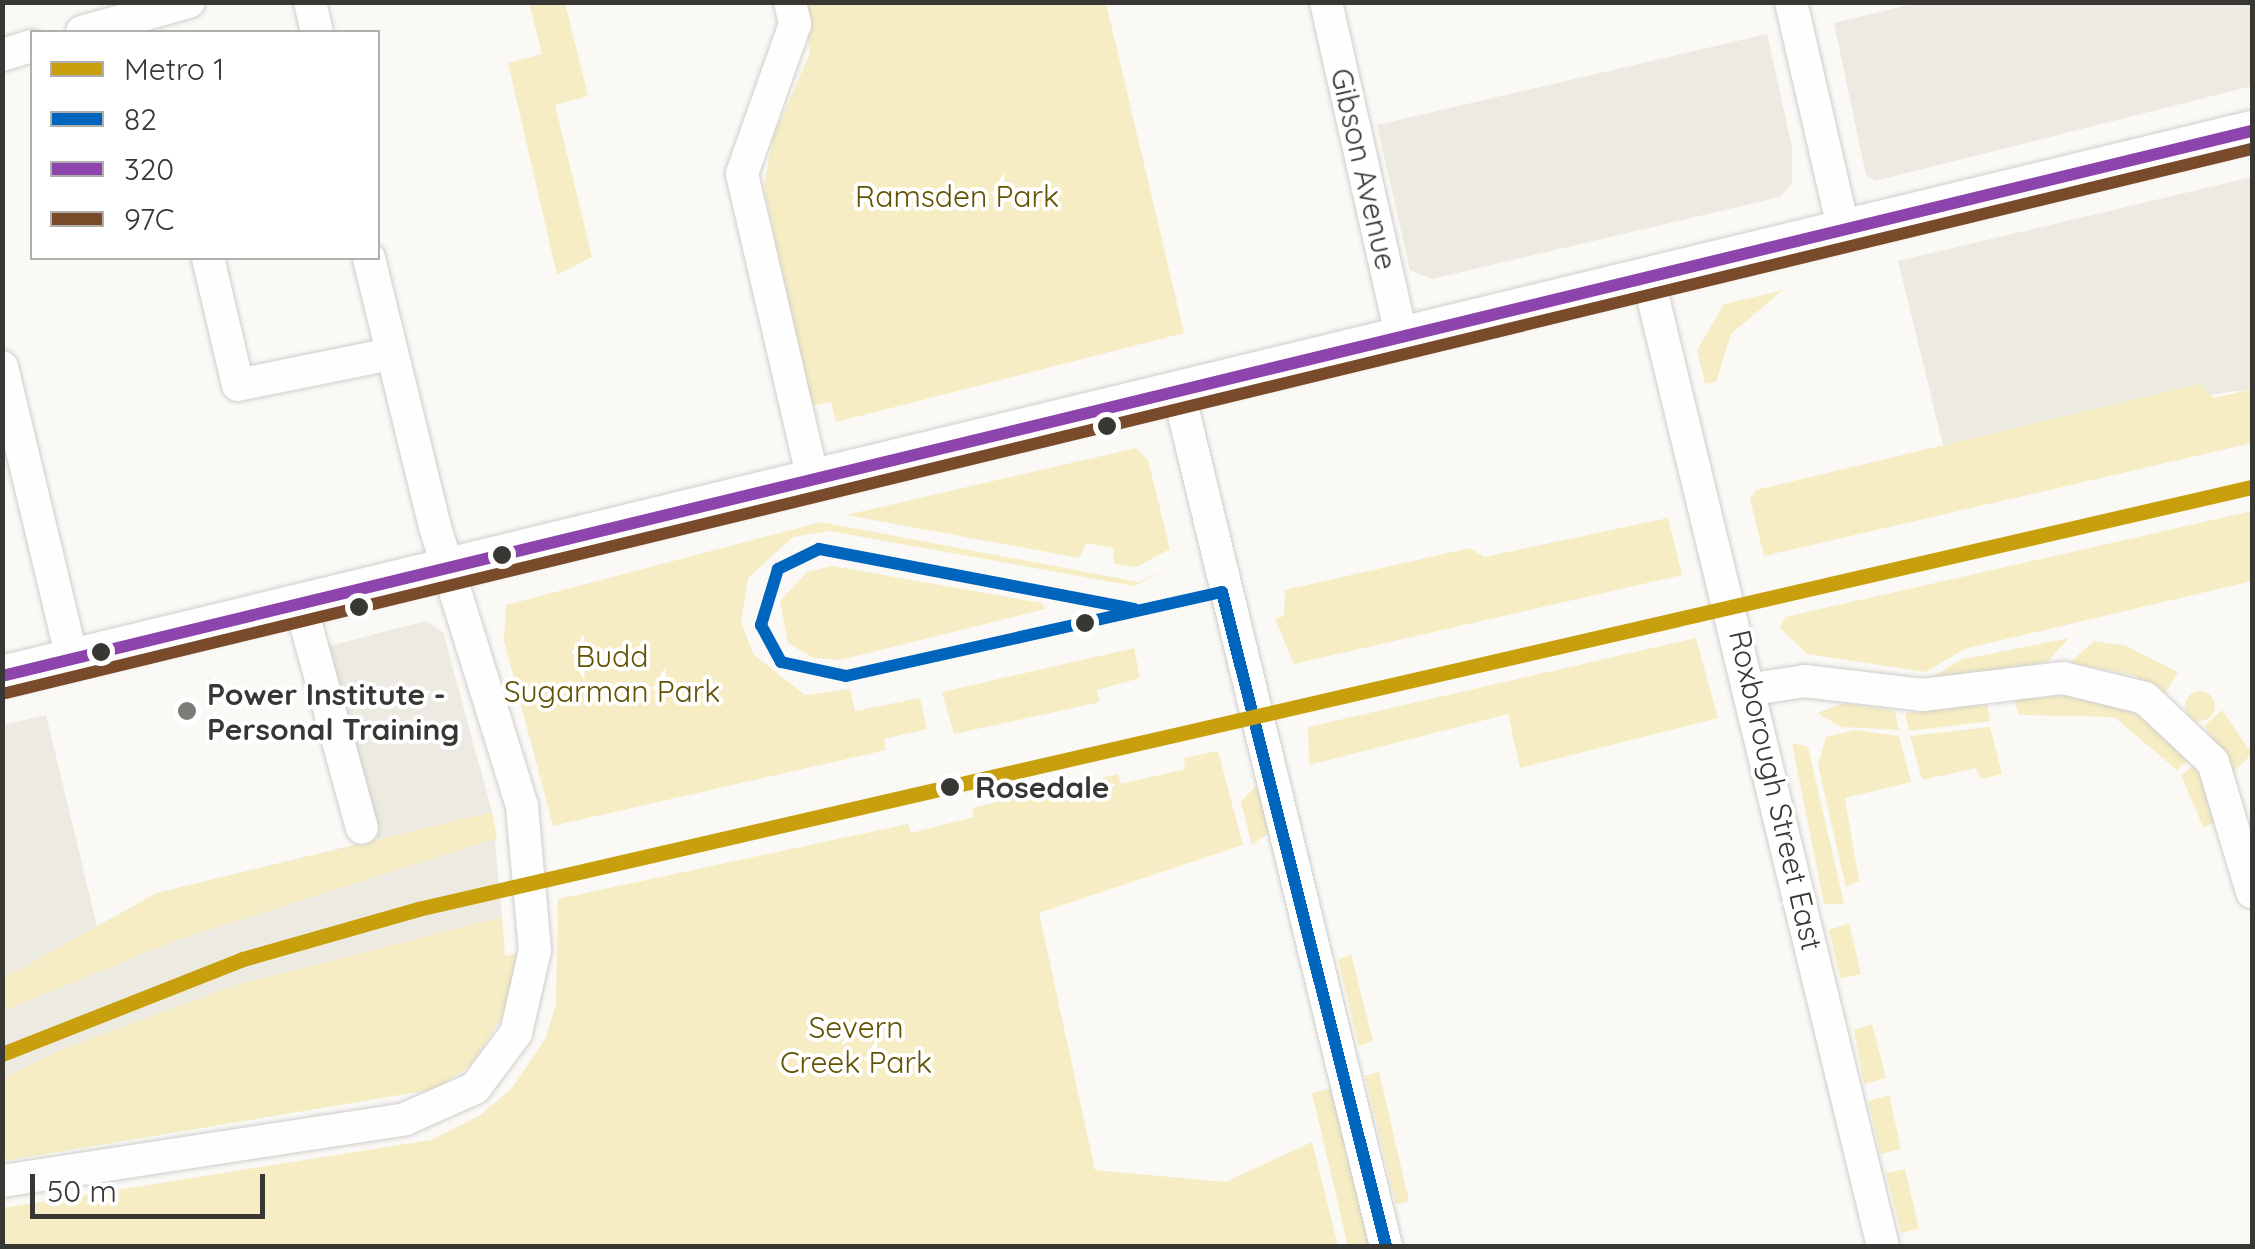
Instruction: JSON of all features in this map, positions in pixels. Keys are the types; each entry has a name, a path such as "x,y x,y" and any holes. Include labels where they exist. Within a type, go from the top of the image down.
{"main road":[{"path":"2,676 2252,131"}],"street":[{"path":"98,30 154,23 189,2"},
{"path":"310,2 317,30"},
{"path":"790,2 795,24 742,174 814,480"},
{"name":"Gibson Avenue","path":"1326,2 1401,336"},
{"path":"1791,2 1843,228"},
{"path":"2,55 30,47"},
{"path":"208,260 238,385 391,354"},
{"path":"2,1181 370,1125 452,1104 497,1068 516,1033 534,950 522,806 449,568 369,260"},
{"name":"Roxborough Street East","path":"1648,276 1710,511 1884,1246"},
{"path":"2,368 72,659"},
{"path":"1178,390 1386,1246"},
{"path":"300,603 362,828"},
{"path":"1752,689 1806,681 1922,695 2062,678 2130,692 2174,718 2213,762 2252,892"}],"shaded area":[{"path":"1917,3 2252,3 2252,86 1875,181 1866,175 1834,23"},
{"path":"1767,34 1792,147 1792,183 1780,197 1432,279 1410,270 1377,125"},
{"path":"2252,177 2252,389 2083,412 1943,445 1898,261"},
{"path":"426,621 443,632 492,812 502,917 233,986 3,1079 3,725 46,715 97,926 157,893 378,839 329,646"}],"green space":[{"path":"529,3 565,3 588,96 555,105 592,257 557,275 508,63 542,54"},
{"name":"Ramsden Park","path":"803,3 1106,3 1184,333 836,422 831,402 811,406 764,187 773,138 810,53"},
{"path":"1783,290 1731,334 1716,382 1705,384 1697,350 1724,304"},
{"path":"2199,384 2214,398 2252,389 2252,443 1764,556 1750,499 1756,490"},
{"path":"1136,448 1148,460 1170,549 1136,567 1114,564 1113,548 1086,543 1079,558 846,515"},
{"path":"2252,511 2252,581 1964,649 1926,672 1807,654 1780,628 1785,617"},
{"path":"1668,518 1682,575 1294,664 1275,619 1284,616 1285,590 1470,548 1484,557"},
{"name":"Budd Sugarman Park","path":"821,522 1139,582 1172,567 1134,586 829,531 793,537 748,578 741,621 753,654 805,695 850,689 855,711 920,698 927,729 884,739 886,750 553,826 504,641 506,605"},
{"path":"832,566 1042,603 1045,609 840,660 813,658 788,643 780,601 807,572"},
{"path":"1696,638 1718,718 1520,768 1508,714 1309,765 1308,727"},
{"path":"2069,638 2047,662 1930,679 1960,660"},
{"path":"2094,641 2126,646 2178,672 2165,693 2133,675 2069,663"},
{"path":"1134,648 1140,678 1097,690 1100,702 954,734 942,692"},
{"path":"2200,691 2211,695 2215,706 2211,717 2200,721 2189,717 2185,706 2189,695"},
{"path":"2070,695 2130,709 2190,759 2177,770 2114,717 2019,715 2014,700"},
{"path":"1844,703 1895,711 1899,730 1842,727 1817,713"},
{"path":"1987,705 1990,721 1909,731 1905,713"},
{"path":"2222,710 2252,754 2234,771 2204,726"},
{"path":"1990,727 2002,774 1981,779 1976,768 1922,780 1910,736"},
{"path":"1856,730 1899,736 1911,782 1845,798 1859,881 1846,887 1818,765 1826,737"},
{"path":"1792,743 1808,747 1844,904 1824,904"},
{"name":"Severn Creek Park","path":"1218,751 1243,845 1039,913 1095,1170 1225,1182 1312,1142 1338,1246 3,1246 3,1208 431,1140 479,1116 512,1088 545,1039 556,1004 558,899 908,824 911,833 974,817 972,808 1118,774 1121,784 1185,769 1184,758"},
{"path":"2194,766 2219,822 2203,827 2181,775"},
{"path":"1256,786 1271,831 1252,845 1241,802"},
{"path":"492,812 497,838 174,941 3,1011 2,979 157,893"},
{"path":"502,917 505,956 516,954 511,1003 472,1064 436,1089 3,1161 3,1079 61,1050 233,986"},
{"path":"1849,923 1861,974 1840,978 1829,930"},
{"path":"1351,954 1373,1041 1359,1046 1338,960"},
{"path":"1872,1024 1886,1078 1864,1084 1854,1030"},
{"path":"1379,1072 1409,1201 1396,1204 1365,1076"},
{"path":"1333,1088 1370,1246 1348,1246 1312,1093"},
{"path":"1889,1095 1901,1149 1881,1154 1868,1101"},
{"path":"1905,1169 1919,1229 1901,1233 1886,1173"}],"metro line":[{"name":"1","path":"2,1054 243,959 418,909 2252,487"}],"transit line":[{"name":"320","path":"2,676 2252,131"},
{"name":"97C","path":"6,693 2252,149"},
{"name":"82","path":"1134,609 819,549 778,569 761,625 781,662 846,676 1222,592"},
{"name":"82","path":"1222,592 1386,1246"}],"place":[{"name":"Power Institute - Personal Training","path":"187,711"},
{"name":"Rosedale","path":"950,787"}]}
